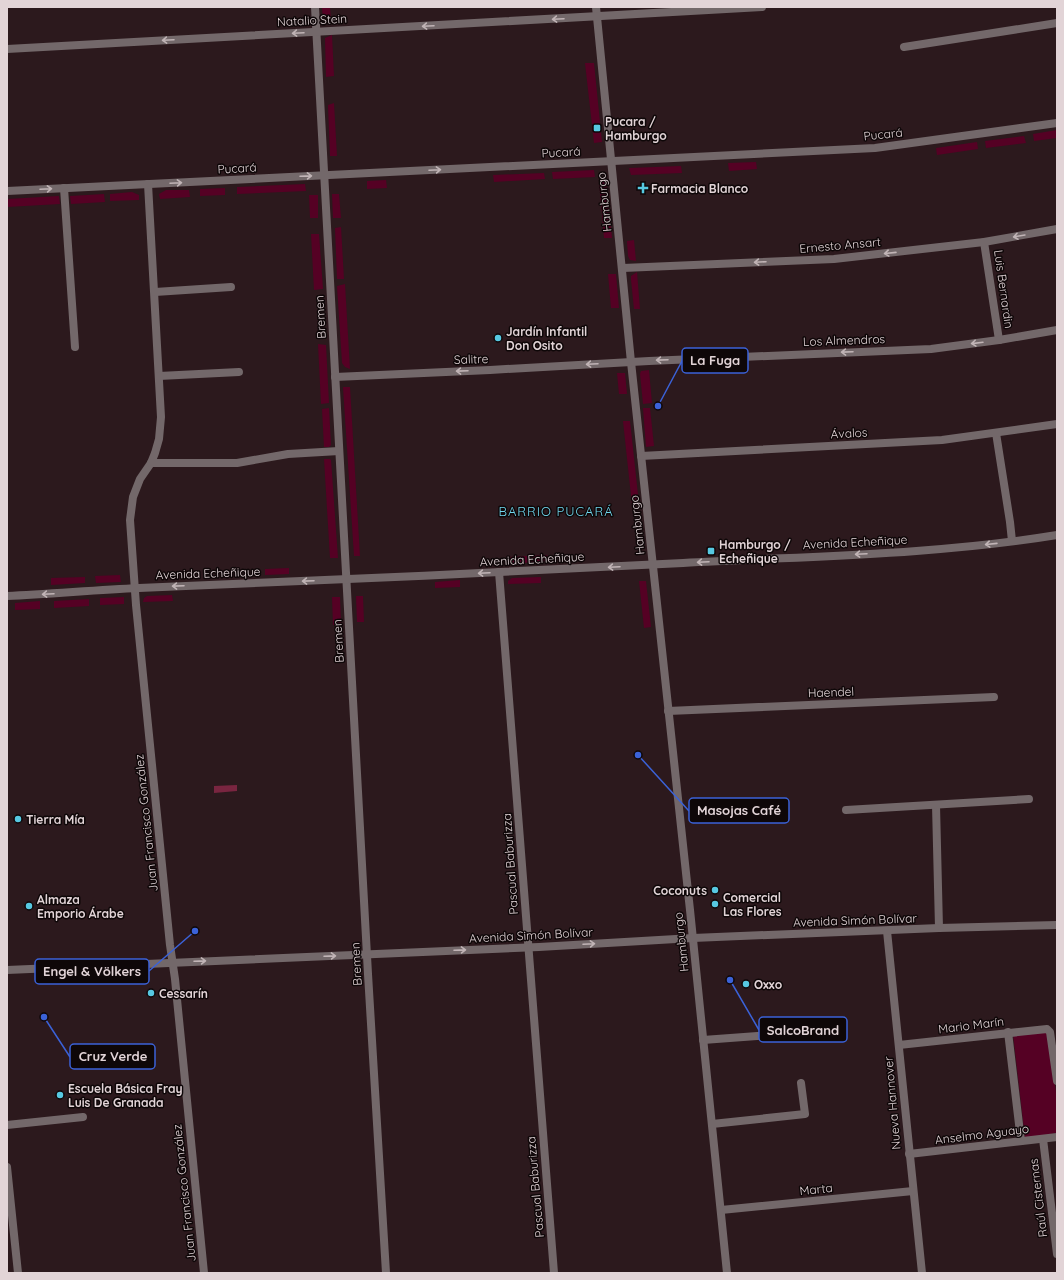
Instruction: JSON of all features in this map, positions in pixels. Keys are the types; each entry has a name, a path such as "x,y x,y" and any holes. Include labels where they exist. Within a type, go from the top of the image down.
{"street":[{"name":"Bremen","path":"315,7 386,1273"},
{"name":"Hamburgo","path":"596,7 631,362 693,938 727,1273"},
{"name":"Natalio Stein","path":"7,49 762,7"},
{"path":"904,47 1057,23"},
{"name":"Pucará","path":"7,191 875,148 1057,123"},
{"name":"Juan Francisco González","path":"148,184 161,416 159,439 155,453 140,479 133,497 130,520 135,588 204,1273"},
{"path":"64,188 75,347"},
{"name":"Ernesto Ansart","path":"622,268 834,259 984,242 1057,229"},
{"name":"Luis Bernardin","path":"984,242 999,340"},
{"path":"155,292 231,287"},
{"name":"Los Almendros","path":"631,362 931,349 999,340 1057,330"},
{"name":"Salitre","path":"335,377 631,362"},
{"path":"159,376 239,372"},
{"name":"Ávalos","path":"641,456 942,440 996,434 1057,424"},
{"path":"996,434 1012,541"},
{"path":"150,463 237,463 288,454 339,451"},
{"name":"Avenida Echeñique","path":"7,596 135,588 347,580 898,552 959,547 1057,535"},
{"name":"Pascual Baburizza","path":"500,572 554,1273"},
{"name":"Haendel","path":"668,711 994,697"},
{"path":"846,810 1029,800"},
{"path":"936,805 939,928"},
{"name":"Avenida Simón Bolívar","path":"7,970 529,948 693,938 939,928 1057,925"},
{"name":"Nueva Hannover","path":"887,931 922,1273"},
{"name":"Mario Marín","path":"899,1045 1008,1032 1047,1029 1050,1032 1057,1081"},
{"path":"703,1040 828,1030"},
{"path":"1008,1032 1021,1141"},
{"path":"712,1124 805,1114 801,1083"},
{"path":"7,1125 83,1117"},
{"name":"Anselmo Aguayo","path":"909,1154 1057,1137"},
{"name":"Raúl Cisternas","path":"1043,1139 1057,1254"},
{"path":"7,1166 18,1273"},
{"name":"Marta","path":"720,1210 913,1191"}],"shaded area":[{"path":"322,7 330,7 331,20 323,21"},
{"path":"332,35 334,76 326,77 325,38"},
{"path":"585,63 594,63 602,142 594,143"},
{"path":"334,103 337,156 330,156 328,105"},
{"path":"1057,130 1057,138 1034,141 1033,134"},
{"path":"1024,136 1026,143 986,148 985,141"},
{"path":"977,142 978,149 937,155 936,148"},
{"path":"756,162 757,169 729,171 728,163"},
{"path":"681,166 682,173 631,175 629,168"},
{"path":"594,170 595,177 553,179 552,172"},
{"path":"544,173 545,179 494,182 493,175"},
{"path":"386,180 387,188 367,189 367,181"},
{"path":"599,181 606,181 612,238 604,238"},
{"path":"305,184 306,191 237,194 237,187"},
{"path":"225,188 225,195 200,196 200,189"},
{"path":"166,190 189,190 190,197 160,199 159,194"},
{"path":"132,192 139,195 139,200 110,201 110,194"},
{"path":"104,194 105,202 71,204 70,196"},
{"path":"332,194 339,194 341,218 333,218"},
{"path":"309,195 318,195 318,218 310,218"},
{"path":"59,196 60,204 7,207 7,199"},
{"path":"341,227 344,279 337,279 335,228"},
{"path":"311,234 319,234 323,289 314,290"},
{"path":"634,240 636,261 630,260 628,256 627,241"},
{"path":"637,272 640,309 634,309 631,276"},
{"path":"608,274 616,274 619,308 611,308"},
{"path":"345,284 350,369 345,367 342,363 337,286"},
{"path":"318,344 326,345 329,403 321,404"},
{"path":"649,370 652,403 643,404 640,374 641,371"},
{"path":"617,373 625,373 627,394 619,394"},
{"path":"343,387 350,387 360,556 354,556"},
{"path":"329,408 331,445 329,447 324,447 322,409"},
{"path":"643,408 650,408 654,446 646,447"},
{"path":"623,421 630,421 639,504 632,505"},
{"path":"324,459 331,460 338,558 330,558"},
{"path":"547,555 548,561 509,564 509,557"},
{"path":"289,568 289,574 265,575 265,569"},
{"path":"120,575 121,582 96,583 95,576"},
{"path":"85,577 85,583 51,585 51,578"},
{"path":"541,577 541,583 508,584 508,581 512,578"},
{"path":"460,580 460,587 435,588 435,582"},
{"path":"639,581 646,581 651,627 644,628"},
{"path":"172,595 173,601 143,602 144,598 147,596"},
{"path":"356,596 363,596 364,622 357,622"},
{"path":"124,597 124,604 100,605 100,598"},
{"path":"332,597 340,597 341,624 333,625"},
{"path":"89,599 89,606 54,608 54,601"},
{"path":"40,601 40,609 15,610 15,603"},
{"path":"237,785 237,791 214,793 214,786"},
{"path":"1048,1032 1057,1100 1057,1133 1025,1138 1013,1034"}],"place":[{"name":"Pucara / Hamburgo","path":"597,128"},
{"name":"Farmacia Blanco","path":"643,188"},
{"name":"Jardín Infantil Don Osito","path":"498,338"},
{"name":"La Fuga","path":"658,406"},
{"name":"Hamburgo / Echeñique","path":"711,551"},
{"name":"Masojas Café","path":"638,755"},
{"name":"Tierra Mía","path":"18,819"},
{"name":"Coconuts","path":"715,890"},
{"name":"Comercial Las Flores","path":"715,904"},
{"name":"Almaza Emporio Árabe","path":"29,906"},
{"name":"Engel & Völkers","path":"195,931"},
{"name":"SalcoBrand","path":"730,980"},
{"name":"Oxxo","path":"746,984"},
{"name":"Cessarín","path":"151,993"},
{"name":"Cruz Verde","path":"44,1017"},
{"name":"Escuela Básica Fray Luis De Granada","path":"60,1095"}],"district":[{"name":"BARRIO PUCARÁ","path":"556,511"}]}
